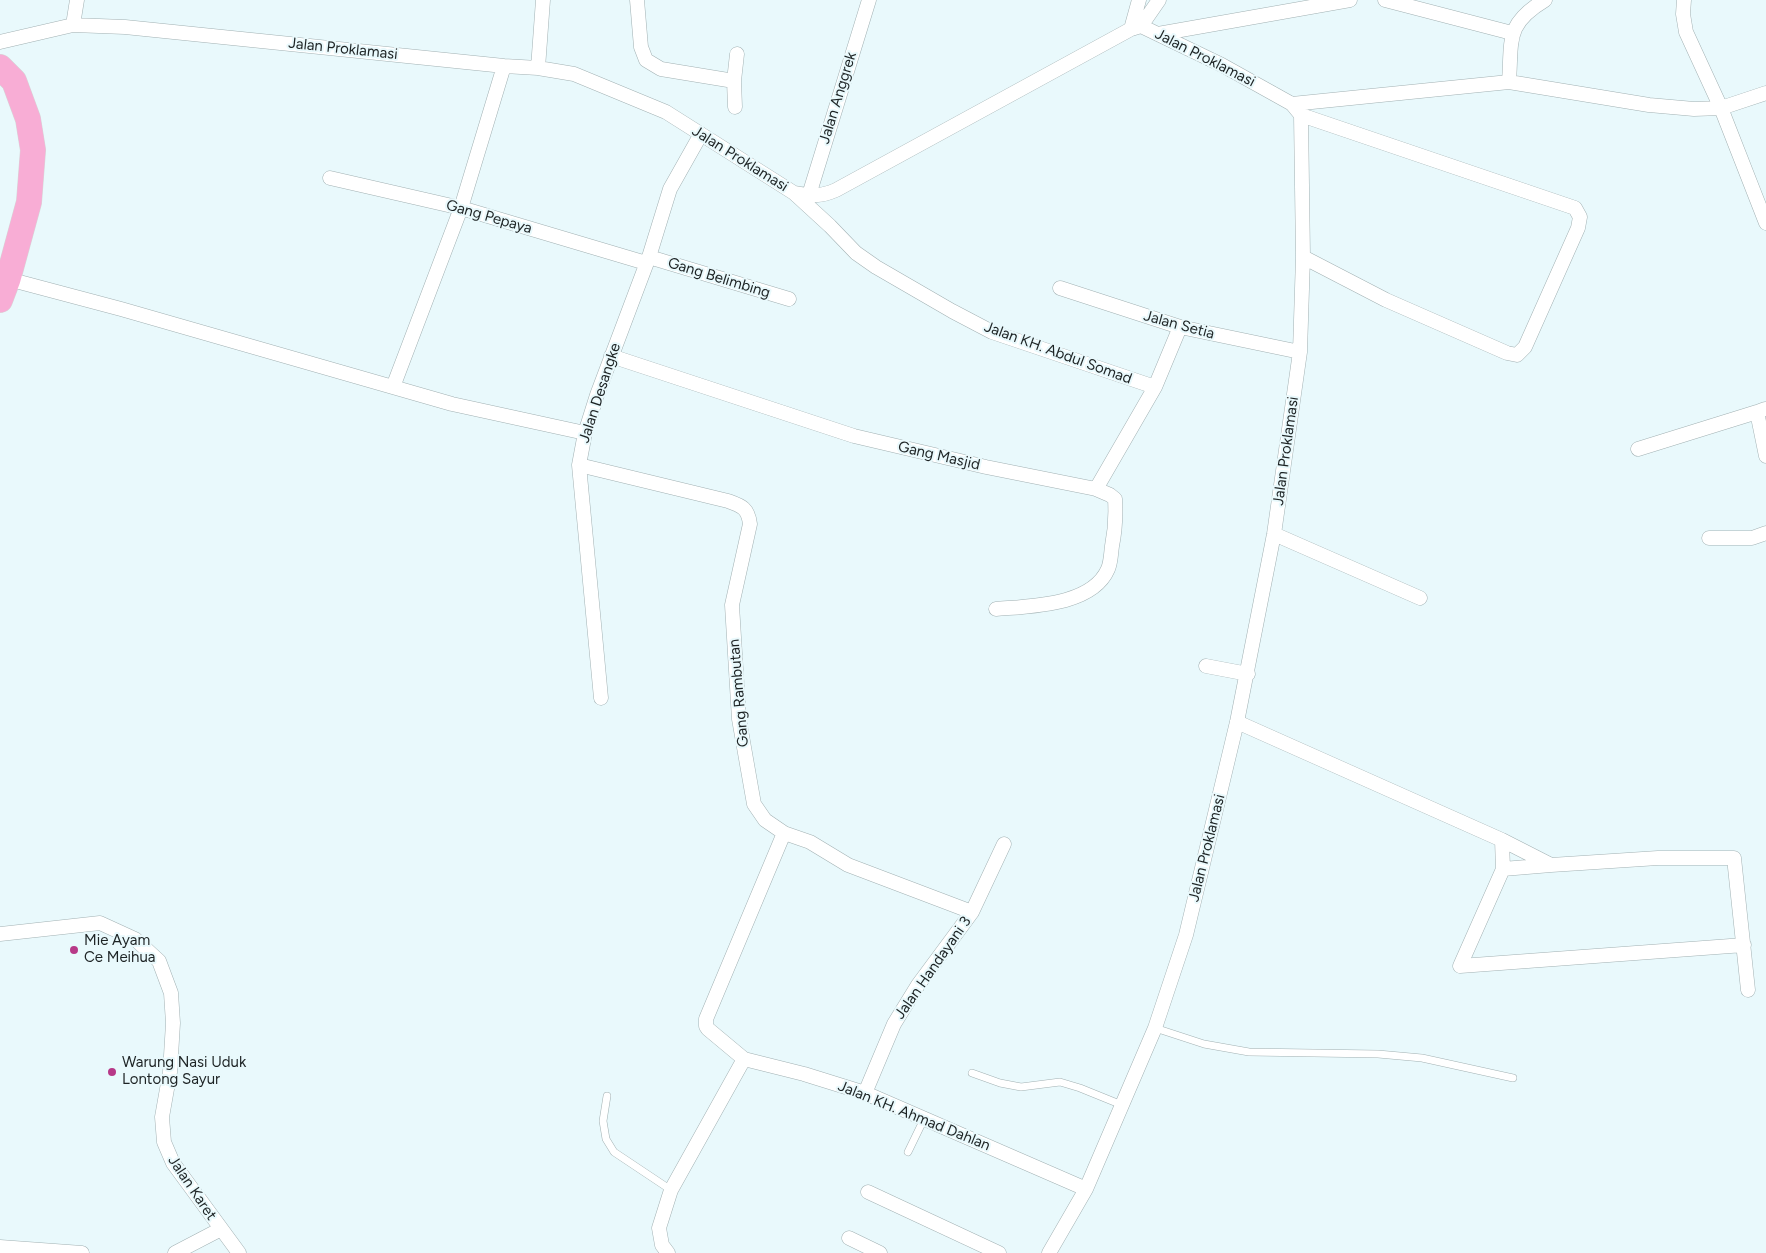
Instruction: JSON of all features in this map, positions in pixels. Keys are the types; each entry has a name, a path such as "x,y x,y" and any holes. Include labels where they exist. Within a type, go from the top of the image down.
{"highway":[{"path":"0,67 14,81 28,119 32,150 29,202 4,290"}],"street":[{"path":"73,25 77,0"},
{"path":"538,68 543,0"},
{"path":"637,0 641,47 646,60 661,69 734,81"},
{"name":"Jalan Anggrek","path":"809,196 869,0"},
{"path":"1136,28 1139,0"},
{"path":"1136,28 1159,0"},
{"path":"1158,34 1350,0"},
{"path":"1385,0 1512,33"},
{"path":"1509,82 1512,33 1519,21 1532,8 1545,0"},
{"path":"1684,0 1683,14 1686,32 1721,108 1766,223"},
{"name":"Jalan Proklamasi","path":"0,42 73,25 125,27 538,68 574,74 666,112 794,193 809,196 824,195 836,190 1136,28 1158,34 1222,65 1297,110 1303,257 1300,352 1274,534 1248,674 1186,935 1154,1028 1122,1105 1086,1188 1049,1253"},
{"path":"734,107 737,54"},
{"path":"393,387 461,208 504,66"},
{"path":"1297,110 1509,82 1649,104 1694,109 1721,108 1766,93"},
{"path":"1297,110 1575,208 1580,217 1578,228 1525,347 1517,354 1507,353 1386,300 1303,257"},
{"name":"Jalan Desangke","path":"601,698 579,465 585,434 611,356 648,260 670,189 701,134"},
{"name":"Gang Pepaya","path":"330,178 461,208 648,260"},
{"name":"Jalan KH. Abdul Somad","path":"794,193 856,253 876,267 992,332 1154,387"},
{"name":"Gang Belimbing","path":"648,260 789,299"},
{"name":"Jalan Setia","path":"1060,288 1180,327 1300,352"},
{"path":"4,290 121,309 452,404 585,434"},
{"path":"996,609 1058,602 1081,594 1097,584 1104,576 1109,568 1114,535 1115,499 1110,494 1096,489 1154,387 1180,327"},
{"name":"Gang Masjid","path":"611,356 854,436 986,467 1096,489"},
{"path":"1638,449 1761,410 1766,456"},
{"name":"Gang Rambutan","path":"579,465 742,506 749,515 750,524 732,605 739,719 754,804 765,820 784,833 810,842 848,865 972,912"},
{"path":"1709,538 1752,538 1766,533"},
{"path":"1274,534 1420,598"},
{"path":"1206,666 1248,674"},
{"path":"1237,722 1502,840 1551,865"},
{"path":"668,1253 662,1245 659,1228 670,1190 744,1059 708,1030 706,1019 784,833"},
{"path":"1502,840 1503,869 1460,966 1744,945"},
{"name":"Jalan Handayani 3","path":"865,1093 894,1024 918,985 972,912 1004,844"},
{"path":"1503,869 1658,858 1734,858 1748,990"},
{"name":"Jalan Karet","path":"0,934 100,923 135,939 160,961 171,993 173,1022 170,1072 162,1117 164,1142 172,1164 238,1253"},
{"name":"Jalan KH. Ahmad Dahlan","path":"744,1059 804,1074 865,1093 1086,1188"},
{"path":"868,1192 999,1253"},
{"path":"175,1253 221,1228"},
{"path":"849,1238 880,1253"},
{"path":"6,1249 82,1253"}],"lane":[{"path":"1154,1028 1204,1044 1249,1052 1378,1054 1422,1058 1513,1078"},
{"path":"972,1073 1000,1084 1021,1087 1060,1082 1122,1105"},
{"path":"608,1096 603,1122 606,1139 614,1152 670,1190"},
{"path":"908,1152 924,1119"}],"place":[{"name":"Mie Ayam Ce Meihua","path":"74,950"},
{"name":"Warung Nasi Uduk Lontong Sayur","path":"112,1072"}]}
